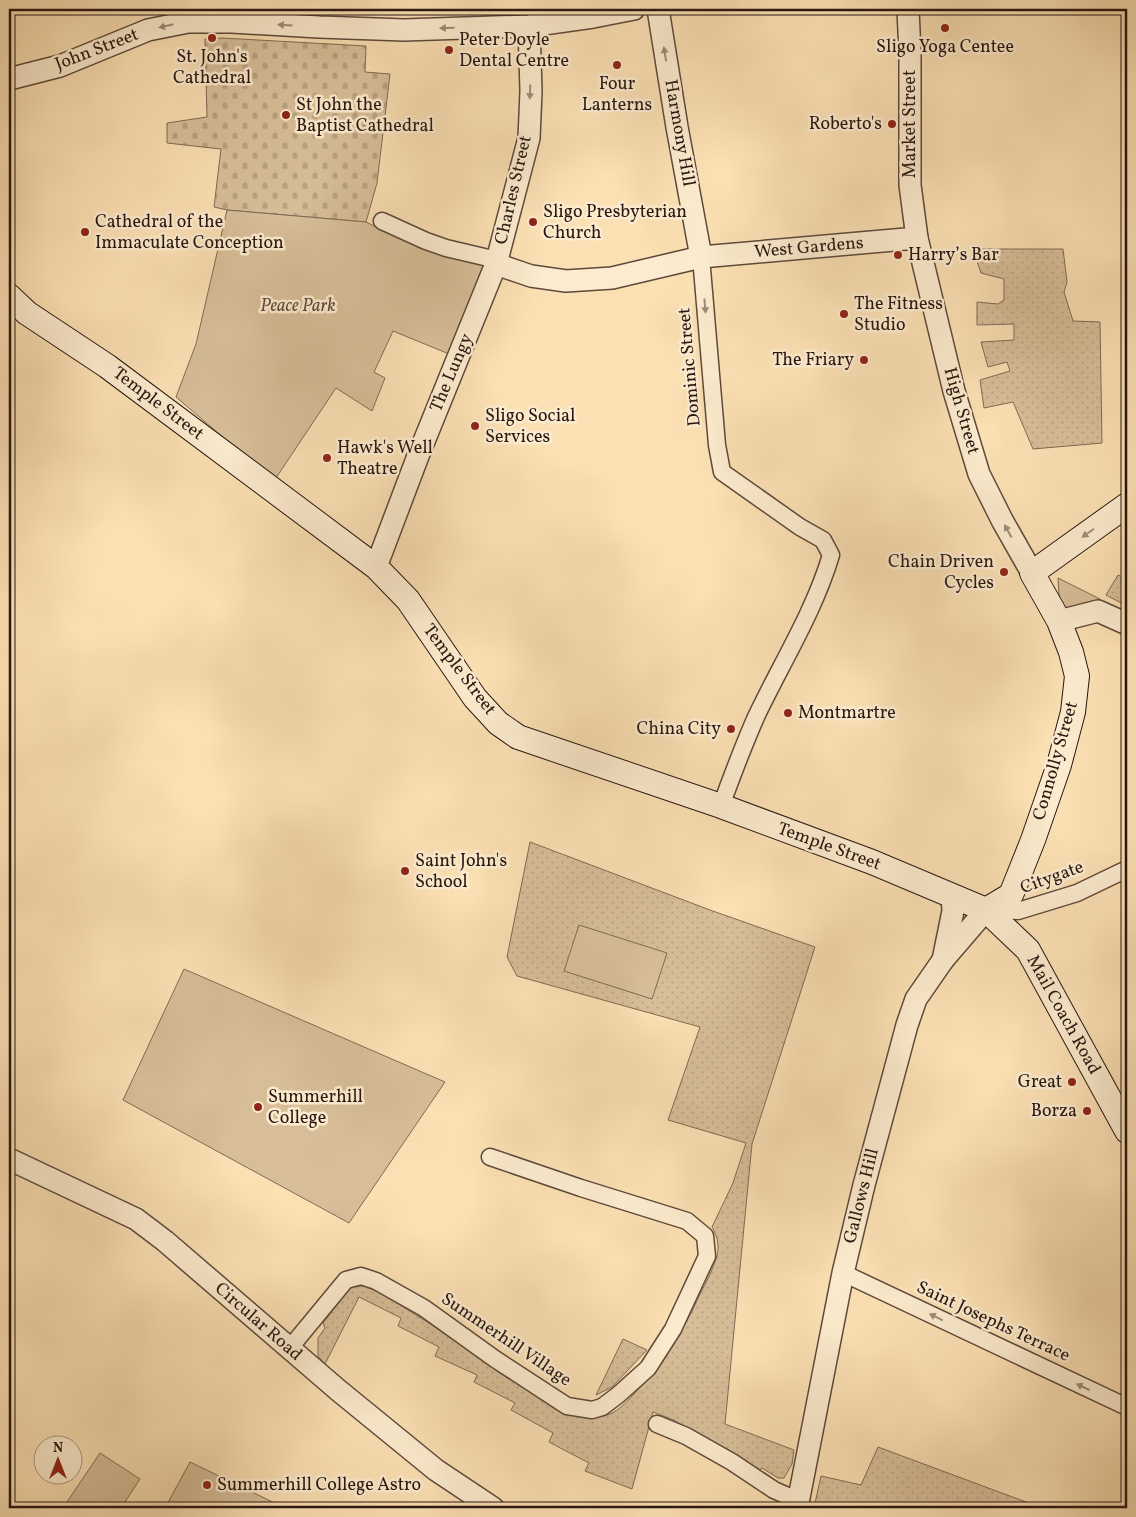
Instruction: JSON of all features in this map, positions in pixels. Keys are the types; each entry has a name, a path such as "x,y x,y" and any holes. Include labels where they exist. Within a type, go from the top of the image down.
{"main road":[{"name":"Temple Street","path":"11,301 107,366 376,567 408,600 475,698 498,723 518,737 721,806 872,862 986,910"},
{"path":"1032,573 1127,505"},
{"name":"Connolly Street","path":"986,910 1011,895 1033,840 1059,765 1073,712 1077,676 1071,652 1059,621 1032,573"},
{"name":"Mail Coach Road","path":"986,910 1028,950 1127,1129"}],"street":[{"name":"John Street","path":"9,79 60,66 148,30 188,22 232,22 404,30 529,26 634,9"},
{"name":"Harmony Hill","path":"658,9 701,257"},
{"name":"Market Street","path":"908,9 910,185 917,238"},
{"name":"Charles Street","path":"497,262 529,138 531,91 529,26"},
{"path":"382,221 426,241 497,262"},
{"name":"West Gardens","path":"497,262 531,276 566,281 612,278 701,257 917,238"},
{"name":"High Street","path":"917,238 954,391 979,474 1032,573"},
{"name":"Dominic Street","path":"701,257 717,445 722,472 800,527 823,540 831,555 826,572 756,719 721,806"},
{"name":"The Lungy","path":"376,567 418,456 497,262"},
{"path":"1059,621 1098,611 1127,624"},
{"name":"Citygate","path":"986,910 1018,912 1077,893 1127,869"},
{"path":"943,960 953,911 952,895"},
{"name":"Gallows Hill","path":"798,1504 843,1272 864,1184 907,1026 916,1000 943,960 986,910"},
{"name":"Summerhill Village","path":"289,1349 346,1280 361,1276 376,1281 424,1308 495,1359 567,1406 592,1410 602,1407 648,1368 673,1329 707,1256 705,1236 687,1220 581,1188 490,1157"},
{"name":"Circular Road","path":"9,1159 136,1219 165,1241 289,1349 436,1470 493,1508"},
{"name":"Saint Josephs Terrace","path":"843,1272 1127,1407"},
{"path":"657,1424 686,1436 732,1462 798,1504"}],"green space":[{"path":"222,38 366,46 365,72 390,74 377,183 366,222 227,210 214,207 221,149 167,143 167,123 207,117 205,39"},
{"name":"Peace Park","path":"227,210 366,222 401,239 433,250 485,262 454,356 393,331 374,372 385,378 372,411 336,388 274,481 176,397 196,344"},
{"path":"973,249 1063,249 1067,282 1064,292 1073,321 1100,322 1102,443 1033,449 1013,402 984,408 980,380 1010,371 1007,362 988,367 981,342 1014,340 1014,324 977,325 977,302 998,304 1004,300 1004,279 981,273"},
{"path":"1118,575 1127,579 1127,606 1106,595"},
{"path":"1058,578 1100,599 1064,608 1059,595"},
{"path":"530,842 710,910 815,947 752,1144 725,1424 794,1450 792,1464 784,1478 778,1478 762,1468 757,1473 674,1420 653,1412 632,1489 585,1471 589,1463 549,1442 553,1433 511,1410 515,1403 474,1382 477,1375 435,1356 439,1347 398,1326 401,1318 359,1297 325,1364 318,1356 318,1338 325,1328 323,1323 350,1288 365,1286 379,1292 429,1323 555,1409 582,1417 603,1416 620,1408 644,1384 663,1360 687,1322 713,1268 718,1247 716,1235 712,1227 733,1183 746,1143 668,1120 700,1027 517,976 507,957"},
{"path":"579,925 667,953 652,999 564,971"},
{"path":"184,969 445,1082 349,1223 123,1100"},
{"path":"623,1339 647,1350 612,1387 596,1395"},
{"path":"878,1447 1042,1508 814,1508 821,1476 861,1485"},
{"path":"100,1453 140,1479 121,1508 63,1508 79,1484 82,1484 82,1480"},
{"name":"Summerhill College Astro","path":"190,1462 285,1508 165,1508"}],"place":[{"name":"Sligo Yoga Centee","path":"945,28"},
{"name":"St. John's Cathedral","path":"212,38"},
{"name":"Peter Doyle Dental Centre","path":"449,50"},
{"name":"Four Lanterns","path":"617,65"},
{"name":"St John the Baptist Cathedral","path":"286,115"},
{"name":"Roberto's","path":"892,124"},
{"name":"Sligo Presbyterian Church","path":"533,222"},
{"name":"Cathedral of the Immaculate Conception","path":"85,232"},
{"name":"Harry’s Bar","path":"898,255"},
{"name":"The Fitness Studio","path":"844,314"},
{"name":"The Friary","path":"864,360"},
{"name":"Sligo Social Services","path":"475,426"},
{"name":"Hawk's Well Theatre","path":"327,458"},
{"name":"Chain Driven Cycles","path":"1004,572"},
{"name":"Montmartre","path":"788,713"},
{"name":"China City","path":"731,729"},
{"name":"Saint John's School","path":"405,871"},
{"name":"Great","path":"1072,1082"},
{"name":"Summerhill College","path":"258,1107"},
{"name":"Borza","path":"1087,1111"},
{"name":"Summerhill College Astro","path":"207,1485"}]}
